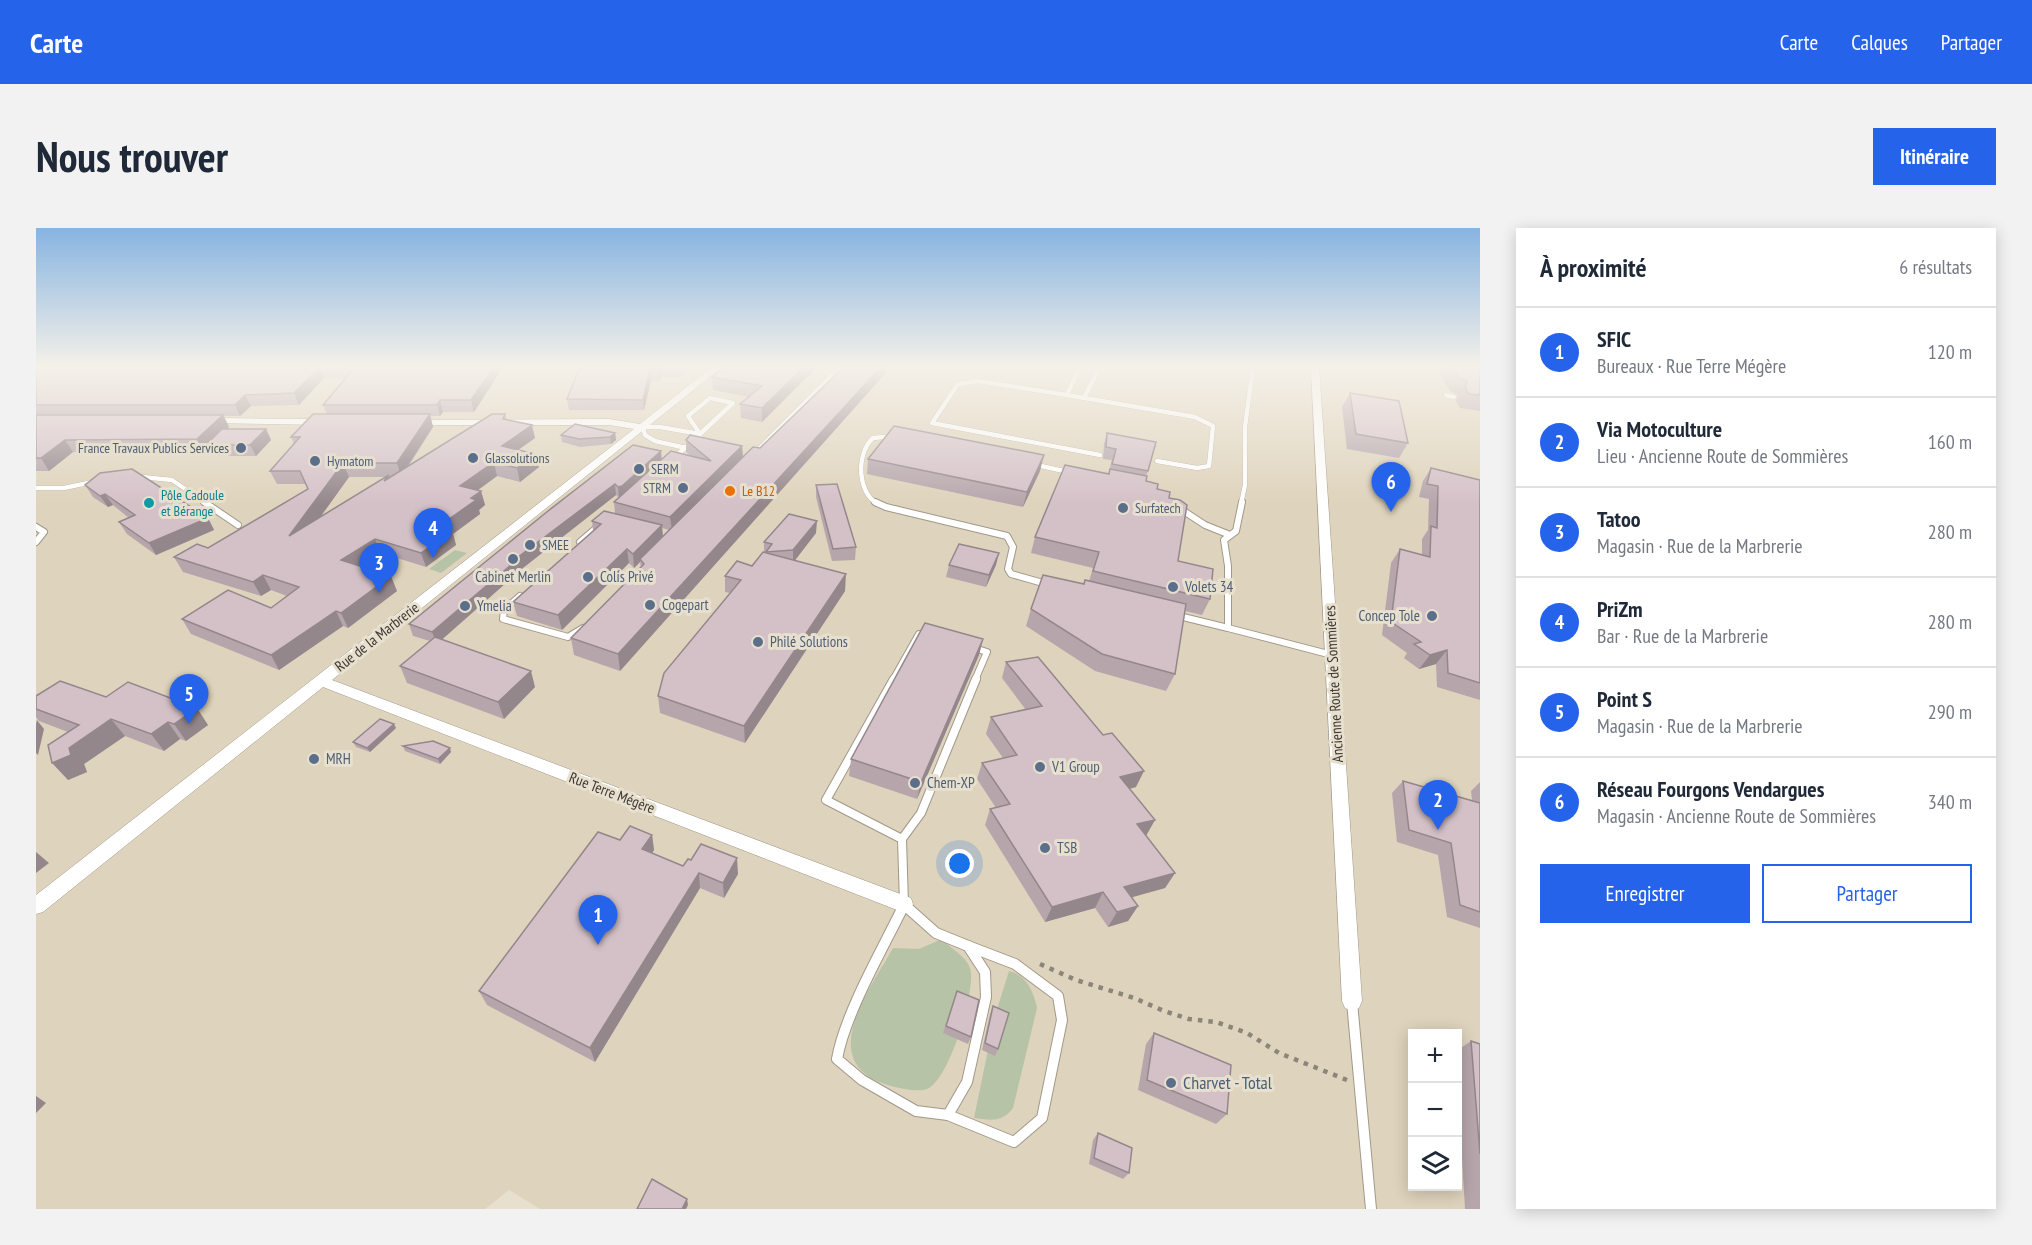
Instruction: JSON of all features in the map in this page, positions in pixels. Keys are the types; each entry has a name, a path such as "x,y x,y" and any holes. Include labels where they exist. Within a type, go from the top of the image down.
{"street":[{"name":"Rue de la Marbrerie","path":"36,906 661,413"},
{"name":"Ancienne Route de Sommières","path":"1318,413 1352,1000"},
{"path":"202,421 332,422"},
{"path":"403,422 609,422 643,427"},
{"name":"Rue Terre Mégère","path":"320,681 904,904"}],"lane":[{"path":"692,413 688,416 700,434"},
{"path":"668,464 722,413"},
{"path":"745,463 795,413"},
{"path":"940,413 933,423 1100,455"},
{"path":"1157,461 1197,468 1209,466 1213,426 1194,417 1170,413"},
{"path":"1228,628 1228,566 1224,540 1236,531 1245,485 1247,413"},
{"path":"686,448 655,441 645,435 643,427 651,426 700,434"},
{"path":"905,438 878,436 868,443 861,466 867,494 871,500 886,507 1007,536 1013,542 1014,547 1008,569 1011,574 1053,585"},
{"path":"693,441 703,443"},
{"path":"743,453 753,455"},
{"path":"1030,464 1086,475"},
{"path":"120,477 148,476 172,480 238,525"},
{"path":"36,489 74,487 102,480"},
{"path":"1174,503 1205,525 1230,536"},
{"path":"573,549 607,519"},
{"path":"36,527 44,532 36,542"},
{"path":"530,588 504,610 503,619 568,637 580,631 588,623"},
{"path":"1166,613 1332,655"},
{"path":"902,839 826,800 919,634 942,640"},
{"path":"904,904 936,933 1015,964 1058,996 1062,1020 1041,1118 1014,1142 948,1115 916,1110 862,1080 837,1059 839,1047 852,1013 904,904 902,839 921,813 987,652 965,646"},
{"path":"948,1115 967,1082 986,997 985,972 968,946"},
{"path":"1352,1000 1371,1209"}],"path":[{"path":"1031,960 1110,993 1134,998 1189,1019 1216,1022 1247,1033 1279,1053 1360,1085"}],"shaded area":[{"path":"36,413 1480,413 1480,1209 540,1209 509,1190 485,1209 36,1209"}],"green space":[{"path":"455,550 467,553 441,573 429,569"},
{"path":"942,939 968,964 971,979 965,1013 952,1052 944,1070 927,1089 911,1090 882,1083 863,1072 853,1057 851,1039 855,1020 873,982 893,948 919,949"},
{"path":"1009,971 1025,980 1034,996 1037,1008 1013,1108 1000,1118 990,1120 974,1118 995,1016"}],"building":[{"path":"797,413 839,413 618,654 571,638 644,564 640,559 753,447 760,448"},
{"path":"1353,413 1402,413 1408,443 1356,434"},
{"path":"313,414 430,414 397,463 343,463 289,536 492,414 505,414 503,419 532,425 502,446 536,454 517,468 494,462 460,486 481,491 471,498 476,500 438,527 452,531 421,553 375,539 341,560 391,576 341,613 336,611 271,655 182,619 228,590 271,608 299,587 263,575 253,582 174,557 197,544 208,548 308,489 300,471 270,471 300,437 291,437"},
{"path":"36,415 223,415 197,439 65,440 41,458 36,458"},
{"path":"575,424 615,433 610,437 579,439 561,435"},
{"path":"894,426 1044,455 1027,492 868,459"},
{"path":"222,429 266,429 250,445 206,445"},
{"path":"1107,433 1156,442 1148,471 1112,464 1116,449 1106,447"},
{"path":"690,435 742,446 670,517 614,502 671,451 711,461 686,440"},
{"path":"633,445 661,451 622,486 618,487 615,484 509,564 511,565 432,632 409,624 548,511"},
{"path":"1065,465 1109,474 1110,469 1147,476 1146,481 1158,484 1157,489 1170,492 1169,498 1180,500 1187,505 1178,561 1213,569 1210,599 1093,571 1099,552 1035,537"},
{"path":"1431,468 1480,480 1480,683 1448,673 1447,650 1430,655 1414,644 1421,642 1391,622 1400,549 1430,557 1431,526 1437,528 1438,486 1427,484"},
{"path":"132,469 208,518 149,543 119,522 135,515 105,494 100,496 85,485 100,473"},
{"path":"837,484 856,547 833,549 816,485"},
{"path":"604,511 662,525 633,554 627,549 558,615 513,602 601,524 592,521"},
{"path":"789,514 817,521 793,550 766,552 772,544 764,542"},
{"path":"959,544 999,553 989,575 949,565"},
{"name":"Philé Solutions","path":"763,552 846,574 744,726 658,696 664,673 741,580 725,576 737,561 752,566"},
{"path":"1043,575 1084,584 1085,580 1186,604 1175,674 1102,654 1031,609"},
{"path":"925,623 983,639 921,782 851,759"},
{"path":"435,637 531,671 498,702 400,666"},
{"path":"1038,657 1103,735 1112,733 1144,771 1120,777 1155,820 1137,824 1175,873 1124,887 1138,906 1117,912 1103,892 1052,907 990,809 1010,804 982,763 1017,755 991,717 1042,706 1006,662"},
{"path":"60,681 106,697 128,682 197,708 174,724 168,722 151,734 111,719 69,748 71,755 52,763 48,745 79,725 36,709 36,696"},
{"path":"380,719 394,724 367,748 353,742"},
{"path":"433,741 450,748 438,759 403,746"},
{"path":"1403,781 1480,803 1480,912 1460,905 1451,843 1409,830"},
{"path":"630,826 652,835 642,849 683,866 688,859 691,860 701,844 737,858 723,883 699,873 590,1048 479,991 598,832 620,840"},
{"path":"957,991 979,1000 971,1037 946,1026"},
{"path":"993,1006 1009,1013 998,1049 985,1043"},
{"path":"1154,1033 1231,1065 1227,1114 1147,1080"},
{"path":"1471,1041 1480,1044 1480,1154"},
{"path":"1098,1133 1132,1148 1129,1173 1094,1158"},
{"path":"652,1179 687,1199 682,1209 637,1209"}],"place":[{"name":"France Travaux Publics Services","path":"241,448"},
{"name":"Glassolutions","path":"473,458"},
{"name":"Hymatom","path":"315,461"},
{"name":"SERM","path":"639,469"},
{"name":"STRM","path":"683,488"},
{"name":"Le B12","path":"730,491"},
{"name":"Pôle Cadoule et Bérange","path":"149,503"},
{"name":"Surfatech","path":"1123,508"},
{"name":"Réseau Fourgons Vendargues","path":"1391,512"},
{"name":"SMEE","path":"530,545"},
{"name":"PriZm","path":"433,558"},
{"name":"Cabinet Merlin","path":"513,559"},
{"name":"Colis Privé","path":"588,577"},
{"name":"Volets 34","path":"1173,587"},
{"name":"Tatoo","path":"379,593"},
{"name":"Cogepart","path":"650,605"},
{"name":"Ymelia","path":"465,606"},
{"name":"Concep Tole","path":"1432,616"},
{"name":"Philé Solutions","path":"758,642"},
{"name":"Point S","path":"189,724"},
{"name":"MRH","path":"314,759"},
{"name":"V1 Group","path":"1040,767"},
{"name":"Chem-XP","path":"915,783"},
{"name":"Via Motoculture","path":"1438,830"},
{"name":"TSB","path":"1045,848"},
{"name":"SFIC","path":"598,945"},
{"name":"Charvet - Total","path":"1171,1083"}]}
